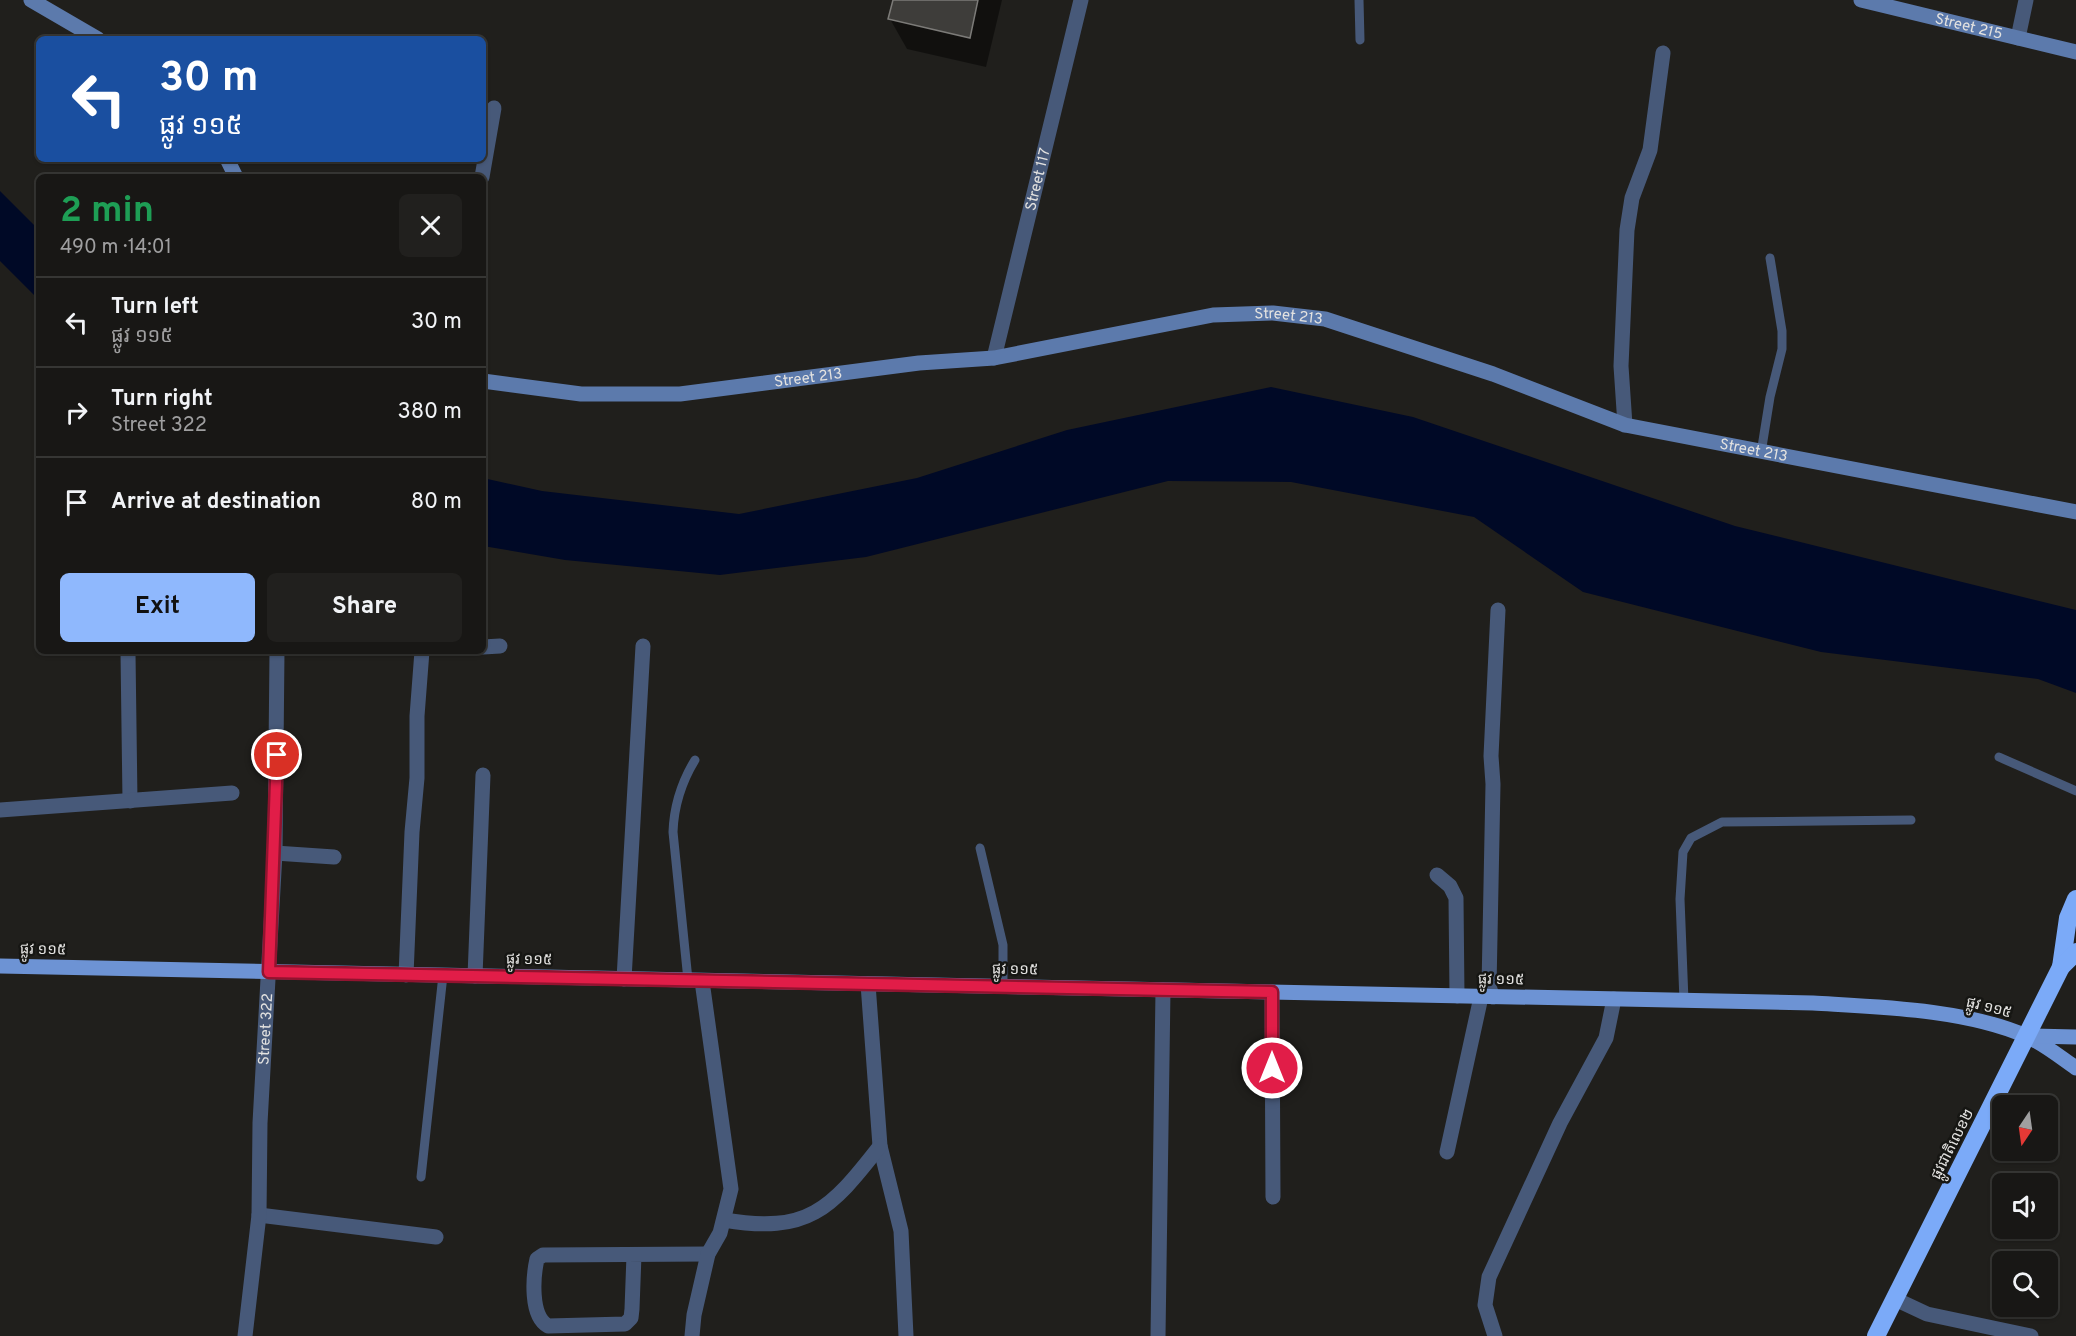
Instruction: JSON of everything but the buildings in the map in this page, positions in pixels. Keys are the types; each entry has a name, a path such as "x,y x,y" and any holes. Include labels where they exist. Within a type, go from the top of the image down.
{"highway":[{"name":"ផ្លូវជាតិលេខ២","path":"2061,967 2068,918 2076,899"},
{"name":"ផ្លូវជាតិលេខ២","path":"1876,1336 2061,967 2076,952"}],"main road":[{"name":"ផ្លូវ ១១៥","path":"0,966 1684,1001 1902,1009 1980,1022 2026,1036"},
{"path":"2026,1036 2076,1037"},
{"path":"2026,1036 2076,1068"}],"street":[{"path":"31,0 93,36"},
{"name":"Street 117","path":"994,358 1081,0"},
{"name":"Street 215","path":"1861,0 1893,4 2076,52"},
{"path":"2018,38 2026,0"},
{"path":"1625,425 1622,366 1627,230 1632,198 1650,150 1663,52"},
{"path":"486,158 494,108"},
{"name":"Street 213","path":"486,381 581,393 680,394 919,363 994,358 1213,315 1273,313 1325,319 1493,374 1625,425 2076,512"},
{"path":"1447,1152 1489,987 1493,784 1491,756 1498,610"},
{"path":"486,647 500,646"},
{"path":"624,979 643,646"},
{"path":"128,654 130,801"},
{"name":"Street 322","path":"245,1336 259,1215 260,1123 275,853 277,654"},
{"path":"406,975 422,654"},
{"path":"475,976 483,775"},
{"path":"0,810 232,794"},
{"path":"275,853 334,857"},
{"path":"1437,875 1450,886 1456,898 1457,996"},
{"path":"692,1336 694,1315 708,1254 720,1233 731,1189 729,1156 695,981"},
{"path":"868,984 880,1146 902,1230 906,1336"},
{"path":"1158,1336 1163,990"},
{"path":"1272,992 1273,1197"},
{"path":"1495,1336 1485,1305 1489,1277 1560,1124 1606,1038 1614,999"},
{"path":"724,1220 759,1226 797,1222 823,1209 853,1182 880,1146"},
{"path":"259,1215 436,1237"},
{"path":"634,1255 631,1318 625,1324 548,1326 541,1322 536,1313 537,1259 543,1255 708,1254"},
{"path":"1895,1299 1927,1314 2031,1336"}],"lane":[{"path":"1359,0 1360,40"},
{"path":"1761,453 1770,397 1782,349 1782,331 1770,258"},
{"path":"1999,757 2076,791"},
{"path":"695,760 681,783 674,813 673,832 695,981"},
{"path":"1684,1001 1681,887 1683,852 1691,838 1722,822 1911,820"},
{"path":"980,848 1003,945 1004,987"},
{"path":"421,1177 443,975"}],"water":[{"path":"0,191 36,227 36,297 0,261"},
{"path":"1271,387 1413,417 1735,526 2076,610 2076,693 2038,679 1821,652 1583,592 1474,517 1291,482 1168,481 866,557 720,575 565,560 486,547 486,479 542,491 739,514 917,478 1067,430"}],"route":[{"path":"277,755 269,972 1272,992 1272,1068"}]}
